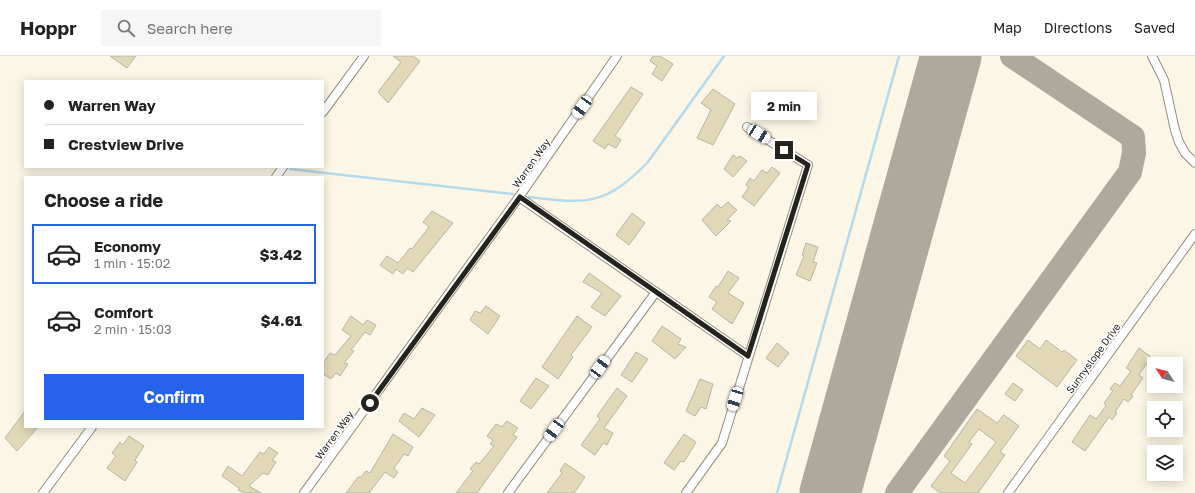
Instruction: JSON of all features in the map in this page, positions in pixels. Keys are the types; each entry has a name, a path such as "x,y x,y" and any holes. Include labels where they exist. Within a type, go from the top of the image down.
{"street":[{"path":"324,111 364,56"},
{"name":"Warren Way","path":"304,493 520,197 618,56"},
{"path":"1152,56 1164,80 1179,142 1185,153 1195,163"},
{"path":"686,493 722,443 808,165 747,127"},
{"path":"520,197 748,356"},
{"name":"Sunnyslope Drive","path":"1008,493 1195,234"},
{"path":"508,493 656,292"},
{"path":"43,493 91,428"}],"building":[{"path":"110,56 136,56 127,68"},
{"path":"393,56 413,56 420,61 388,103 378,92 401,62"},
{"path":"653,56 660,56 673,64 662,81 652,74 657,66 650,61"},
{"path":"631,87 643,94 615,136 621,140 616,148 608,144 605,149 593,141"},
{"path":"713,89 735,104 713,145 697,138 711,110 701,103"},
{"path":"733,155 737,158 740,156 747,161 733,177 724,169"},
{"path":"772,167 780,173 754,206 742,197 749,187 746,185 750,178 754,181 762,170 767,173"},
{"path":"728,202 737,210 727,220 731,221 716,236 702,220 717,204 721,208"},
{"path":"432,211 453,223 413,272 407,268 403,274 396,269 393,274 380,265 387,256 398,263 410,248 412,249 429,227 423,222"},
{"path":"632,213 645,223 629,245 616,235"},
{"path":"806,243 818,247 813,262 817,263 810,281 796,275 804,256 802,255"},
{"path":"728,271 739,278 728,293 744,303 732,324 712,309 717,302 709,297 716,286 718,287"},
{"path":"589,273 621,296 605,316 591,307 602,293 583,282"},
{"path":"486,306 500,316 488,334 470,320 475,311 480,313"},
{"path":"351,316 363,325 367,320 376,325 370,335 365,332 351,350 354,351 344,363 348,364 340,376 336,373 331,379 324,375 324,362 330,353 335,355 351,336 342,330"},
{"path":"577,316 592,327 571,355 573,357 558,379 542,367"},
{"path":"662,326 681,339 678,344 686,347 675,359 652,341"},
{"path":"1028,340 1040,349 1046,340 1062,352 1064,350 1077,360 1057,387 1016,356"},
{"path":"777,343 789,353 778,367 766,358"},
{"path":"1139,348 1151,357 1147,357 1147,363 1139,375 1143,378 1131,395 1133,396 1128,402 1124,399 1115,412 1117,413 1112,420 1109,417 1085,451 1072,442 1090,415 1096,419 1106,406 1104,403 1113,391 1110,389 1115,383 1120,386 1131,371 1126,368"},
{"path":"636,352 648,359 632,382 621,375"},
{"path":"536,378 549,386 531,409 520,401"},
{"path":"700,379 713,384 706,409 701,407 695,416 686,411"},
{"path":"1013,383 1023,390 1015,401 1005,394"},
{"path":"617,388 627,396 604,428 613,433 607,445 603,443 595,455 581,445 600,419 597,416"},
{"path":"422,408 435,415 419,437 399,421 404,413 414,419"},
{"path":"977,409 997,423 1004,415 1019,426 1000,452 1005,455 978,493 940,493 931,486 950,461 944,456","holes":["979,429 996,442 965,483 951,473 972,444 969,442"]},
{"path":"24,412 24,428 37,428 17,451 5,438"},
{"path":"507,421 518,428 513,435 517,437 477,493 456,493 473,471 470,469 476,462 479,464 494,446 490,444 493,440 487,436 496,424 502,427"},
{"path":"393,434 413,447 408,456 404,454 394,468 398,472 394,478 385,472 369,493 346,493 358,477 361,477 366,471 370,473"},
{"path":"684,434 696,442 684,462 681,461 674,470 664,463"},
{"path":"129,436 144,446 135,460 137,462 125,481 107,468 116,456 112,453 120,442 123,445"},
{"path":"269,447 278,453 272,460 276,462 268,475 263,473 249,486 261,493 244,493 238,490 239,488 222,476 228,466 242,476 260,452 264,454"},
{"path":"565,463 585,477 574,493 547,493 562,473 560,471"}],"waterway":[{"path":"529,197 581,201 594,199 619,187 648,162 724,56"},
{"path":"777,493 899,56"},
{"path":"290,169 513,194"}],"taxiway":[{"path":"897,493 1130,172 1134,153 1133,137 1012,56"}],"runway":[{"path":"830,493 951,56"}],"route":[{"path":"370,403 520,197 748,356 808,165 784,150"}]}
